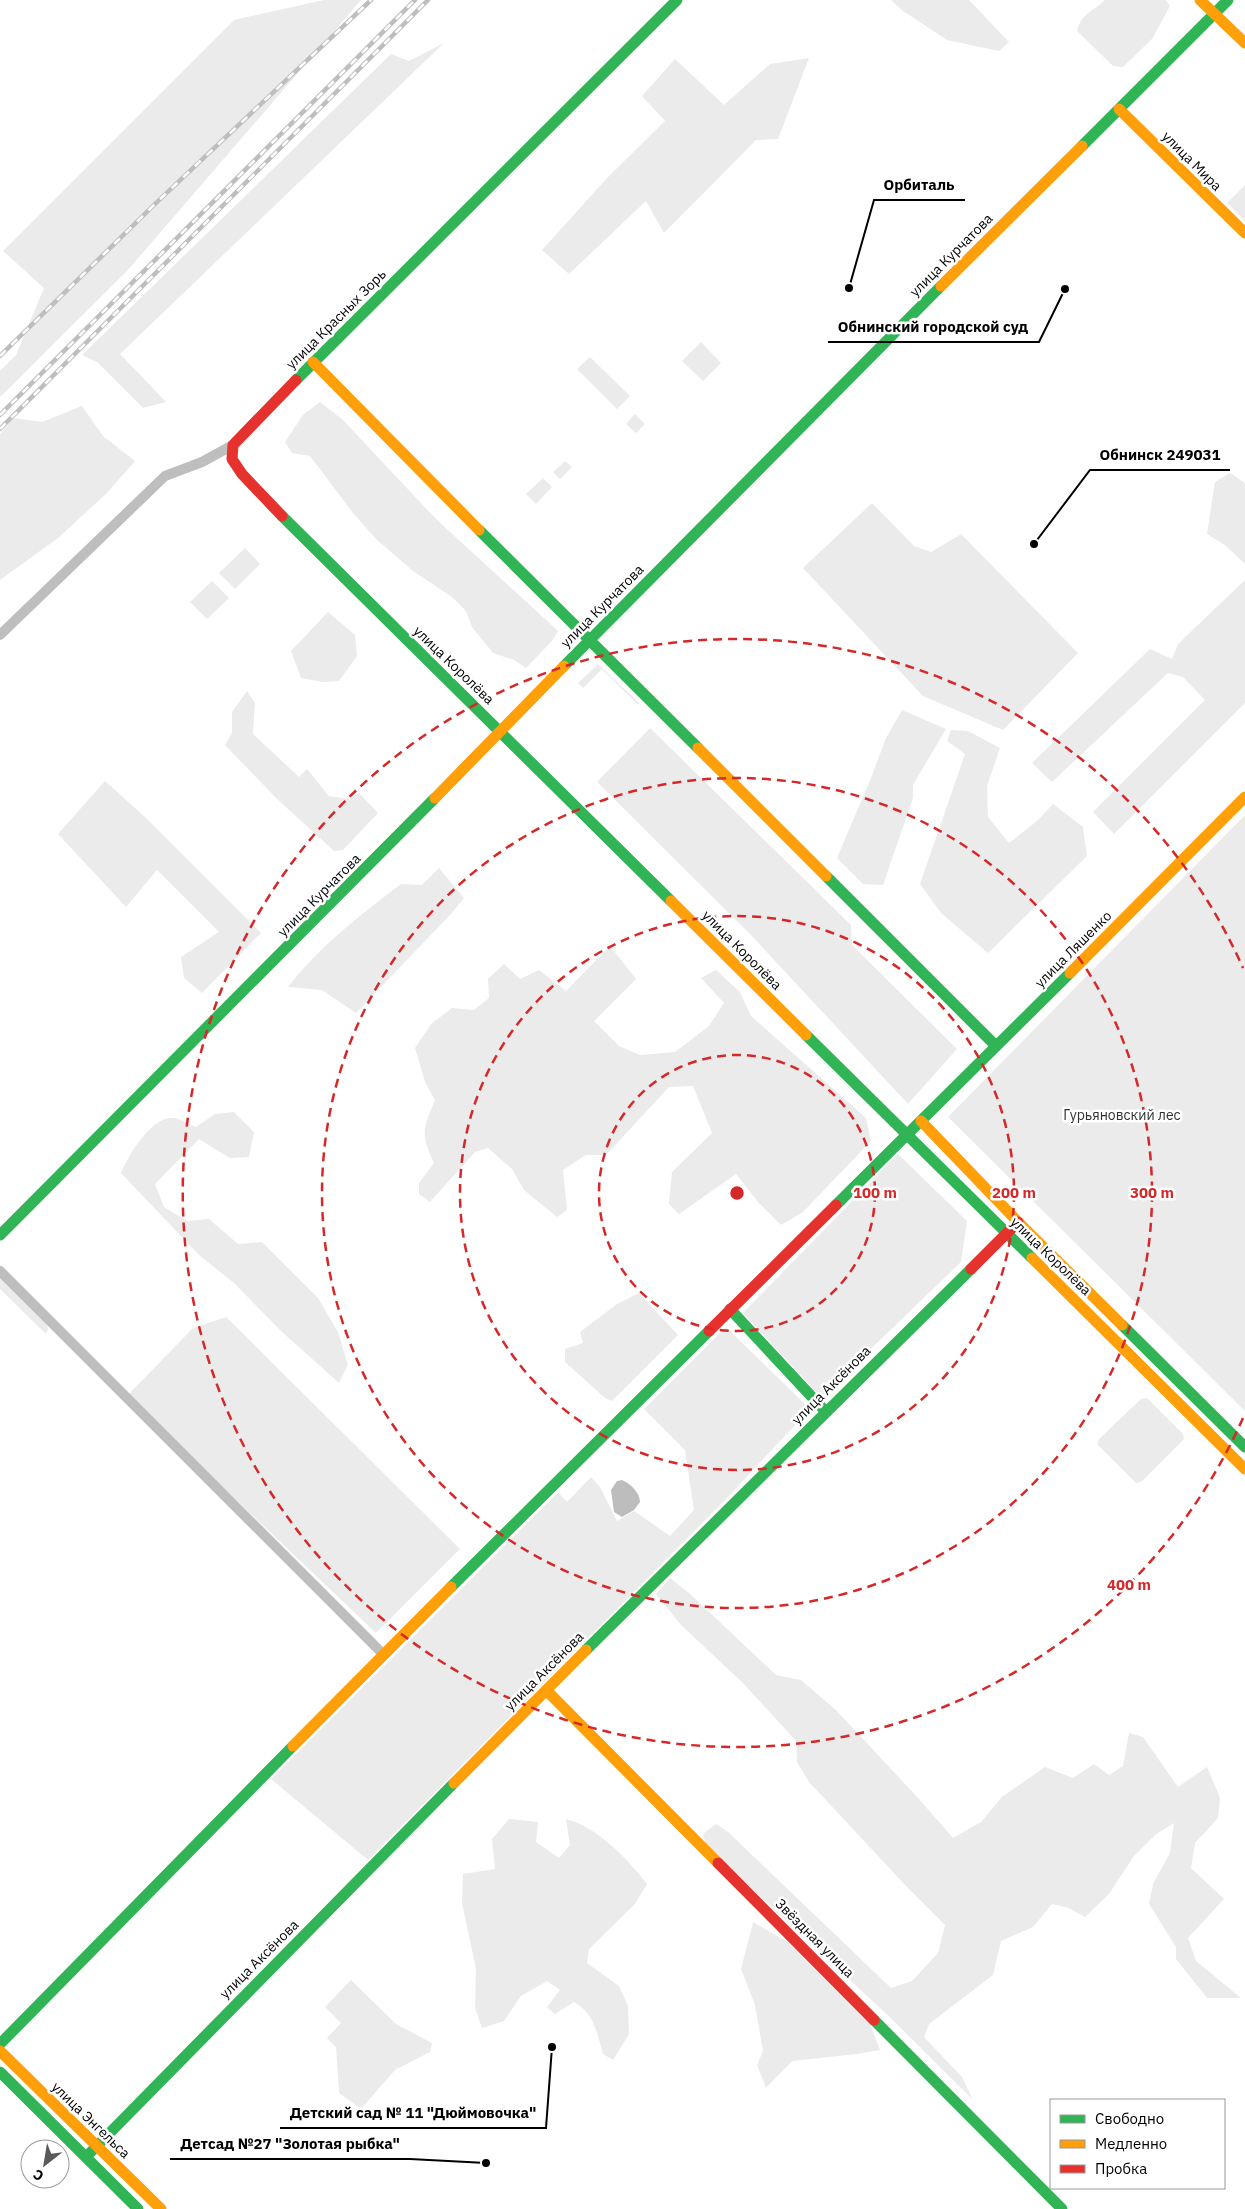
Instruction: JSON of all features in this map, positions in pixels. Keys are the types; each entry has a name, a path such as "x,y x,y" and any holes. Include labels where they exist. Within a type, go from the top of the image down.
{"main road":[{"name":"улица Красных Зорь","path":"233,445 677,0"},
{"path":"1200,0 1245,43"},
{"name":"улица Курчатова","path":"0,1236 282,954 589,640 1228,0"},
{"name":"улица Мира","path":"1119,109 1245,233"},
{"path":"314,362 332,383 996,1046"},
{"name":"улица Королёва","path":"233,445 232,459 248,481 1245,1469"},
{"name":"улица Ляшенко","path":"921,1121 1245,797"},
{"path":"0,2044 384,1654 921,1121"},
{"name":"улица Королёва","path":"921,1121 1018,1222 1245,1447"},
{"name":"улица Аксёнова","path":"86,2157 546,1690 1018,1222"},
{"path":"730,1309 826,1412"},
{"name":"Звёздная улица","path":"546,1690 1062,2209"},
{"name":"улица Энгельса","path":"0,2051 161,2209"},
{"path":"0,2072 138,2209"}],"street":[{"name":"улица Красных Зорь","path":"0,635 165,476 202,462 233,445"},
{"path":"0,1271 384,1654"}],"green space":[{"path":"324,0 361,0 127,271 0,397 0,371 16,355 44,288 3,251 234,20"},
{"path":"891,0 969,0 1009,42 999,51 947,40 903,11"},
{"path":"1105,0 1166,0 1170,6 1152,39 1123,67 1113,66 1077,31 1085,16"},
{"path":"444,43 120,354 166,402 143,408 97,362 82,355 391,54 409,61"},
{"path":"809,58 778,139 756,140 664,233 646,201 569,274 542,250 608,177 665,121 642,96 675,59 724,105 770,64"},
{"path":"1245,185 1245,221 1227,203"},
{"path":"701,342 721,363 703,381 682,361"},
{"path":"590,357 630,396 617,409 577,369"},
{"path":"320,402 342,419 436,519 558,631 552,641 526,668 514,660 493,653 472,627 466,611 452,597 413,571 376,539 353,513 310,456 292,453 285,442 303,415"},
{"path":"82,406 103,436 135,461 107,493 58,538 0,580 0,434 14,418 42,422"},
{"path":"635,414 645,424 636,433 626,424"},
{"path":"565,461 572,467 560,479 553,472"},
{"path":"1230,473 1245,483 1245,564 1225,545 1207,534 1215,482"},
{"path":"543,478 552,487 536,504 526,494"},
{"path":"872,503 914,546 931,552 961,534 1078,653 1003,730 923,696 803,568"},
{"path":"245,548 260,564 235,589 219,573"},
{"path":"1245,580 1245,703 1114,834 1093,812 1205,700 1183,677 1168,673 1052,782 1032,763 1150,649 1172,659 1178,644"},
{"path":"212,581 229,598 207,619 190,602"},
{"path":"328,612 355,635 357,656 339,681 323,682 301,678 291,651"},
{"path":"598,664 639,703 638,705 602,669 583,688 578,683"},
{"path":"247,691 255,703 253,734 299,777 307,769 329,796 349,799 359,793 378,813 343,850 334,851 277,799 225,745 232,733 232,712"},
{"path":"902,710 946,729 913,785 913,798 883,885 863,884 837,858 886,738"},
{"path":"650,728 851,925 852,945 957,1049 908,1104 750,934 597,782"},
{"path":"951,730 968,731 1000,748 987,786 988,817 1009,843 1037,821 1053,804 1083,827 1087,856 988,953 941,913 920,884 965,754 947,741"},
{"path":"105,781 145,817 261,933 202,993 184,978 181,957 219,932 157,870 126,907 58,834"},
{"name":"Гурьяновский лес","path":"1245,815 1245,1411 948,1117"},
{"path":"439,868 464,898 356,1013 322,990 288,987 313,958 371,907 401,884 422,885"},
{"path":"610,946 636,979 594,1021 619,1046 640,1055 675,1052 709,1026 724,1003 701,978 716,970 740,992 751,1016 866,1118 871,1141 803,1212 781,1225 758,1202 736,1174 679,1214 669,1204 672,1172 712,1133 693,1086 669,1087 606,1155 586,1155 563,1170 567,1210 557,1217 524,1190 512,1169 488,1148 475,1152 430,1202 419,1194 419,1183 434,1163 425,1138 425,1131 435,1100 425,1082 415,1048 431,1024 452,1008 474,1010 489,998 488,979 504,964 520,979 539,970 566,991"},
{"path":"234,1112 254,1132 249,1157 230,1158 199,1139 155,1184 164,1207 187,1221 209,1219 238,1244 262,1242 318,1298 338,1332 348,1365 339,1383 281,1331 234,1283 199,1255 121,1173 135,1147 157,1123 174,1118 196,1127 215,1114"},
{"path":"898,1154 967,1221 961,1262 821,1397 743,1313"},
{"path":"0,1277 47,1325 48,1330 46,1334 0,1289"},
{"path":"639,1293 678,1335 612,1401 605,1398 565,1362 565,1349 583,1343 580,1332 617,1304"},
{"path":"226,1317 460,1549 376,1633 127,1396 193,1328"},
{"path":"726,1327 810,1409 728,1497 368,1860 271,1779 558,1492 567,1502 591,1477 600,1487 617,1521 634,1511 670,1536 694,1510 685,1450 644,1409"},
{"path":"1147,1398 1183,1434 1184,1439 1141,1482 1136,1483 1098,1445 1098,1440 1141,1399"},
{"path":"670,1578 689,1593 776,1675 801,1680 837,1711 953,1838 981,1822 1002,1797 1045,1767 1073,1778 1094,1764 1109,1775 1123,1766 1129,1733 1143,1737 1178,1787 1207,1767 1220,1798 1218,1818 1195,1843 1191,1868 1224,1899 1188,1938 1196,1961 1241,1998 1207,1998 1176,1959 1176,1947 1149,1904 1153,1884 1170,1853 1174,1823 1155,1835 1134,1856 1109,1894 1085,1917 1069,1908 1052,1904 1033,1927 1001,1941 993,1975 929,2024 924,2037 962,2077 973,2100 895,2022 706,1846 703,1834 716,1824 728,1832 891,1988 912,1981 938,1953 945,1925 809,1782 797,1762 796,1741 743,1683 681,1625 656,1594"},
{"path":"509,1819 538,1822 536,1842 559,1858 570,1845 566,1819 578,1823 611,1845 631,1864 647,1884 635,1904 589,1949 587,1963 619,1986 628,2006 629,2034 613,2060 603,2054 594,2024 581,2007 574,2002 555,2014 547,2007 560,1990 547,1981 521,1996 504,2021 482,2028 475,2008 476,1969 462,1903 463,1874 495,1869 492,1839"},
{"path":"753,1922 788,1942 867,2016 880,2050 792,2061 766,2088 757,2065 763,2051 755,2005 741,1969"},
{"path":"351,1980 396,2024 432,2043 430,2052 395,2070 361,2109 339,2093 336,2047 327,2038 341,2023 325,2007"}],"shaded area":[{"path":"622,1480 634,1489 640,1502 634,1510 622,1517 614,1512 611,1490 617,1481"}],"railway":[{"path":"0,356 156,203 371,0"},
{"path":"0,415 415,0"},
{"path":"0,429 428,0"}],"traffic: fast":[{"path":"296,380 677,0"},
{"path":"1082,146 1228,0"},
{"path":"564,666 941,286"},
{"path":"282,516 671,901"},
{"path":"479,530 698,748"},
{"path":"0,1235 435,798"},
{"path":"826,876 996,1046"},
{"path":"836,1205 1070,973"},
{"path":"806,1035 1032,1258"},
{"path":"586,1650 971,1269"},
{"path":"730,1309 826,1412"},
{"path":"1122,1325 1245,1447"},
{"path":"451,1587 709,1331"},
{"path":"0,2044 293,1746"},
{"path":"86,2157 454,1783"},
{"path":"874,2020 1062,2209"},
{"path":"0,2072 138,2209"}],"traffic: slow":[{"path":"1200,0 1245,43"},
{"path":"1119,109 1245,233"},
{"path":"941,286 1082,146"},
{"path":"313,362 479,530"},
{"path":"435,798 564,666"},
{"path":"698,748 826,876"},
{"path":"1070,973 1245,797"},
{"path":"671,901 806,1035"},
{"path":"921,1121 1018,1222 1122,1325"},
{"path":"1032,1258 1245,1469"},
{"path":"293,1746 451,1587"},
{"path":"454,1783 586,1650"},
{"path":"546,1690 718,1863"},
{"path":"0,2051 161,2209"}],"traffic: jam":[{"path":"282,516 242,474 232,459 233,445 296,380"},
{"path":"709,1331 836,1205"},
{"path":"971,1269 1018,1222"},
{"path":"718,1863 874,2020"}],"place":[{"name":"Орбиталь","path":"849,288"},
{"name":"Обнинский городской суд","path":"1065,289"},
{"name":"Обнинск 249031","path":"1034,544"},
{"name":"Детский сад № 11 \"Дюймовочка\"","path":"552,2047"},
{"name":"Детсад №27 \"Золотая рыбка\"","path":"486,2163"}]}
